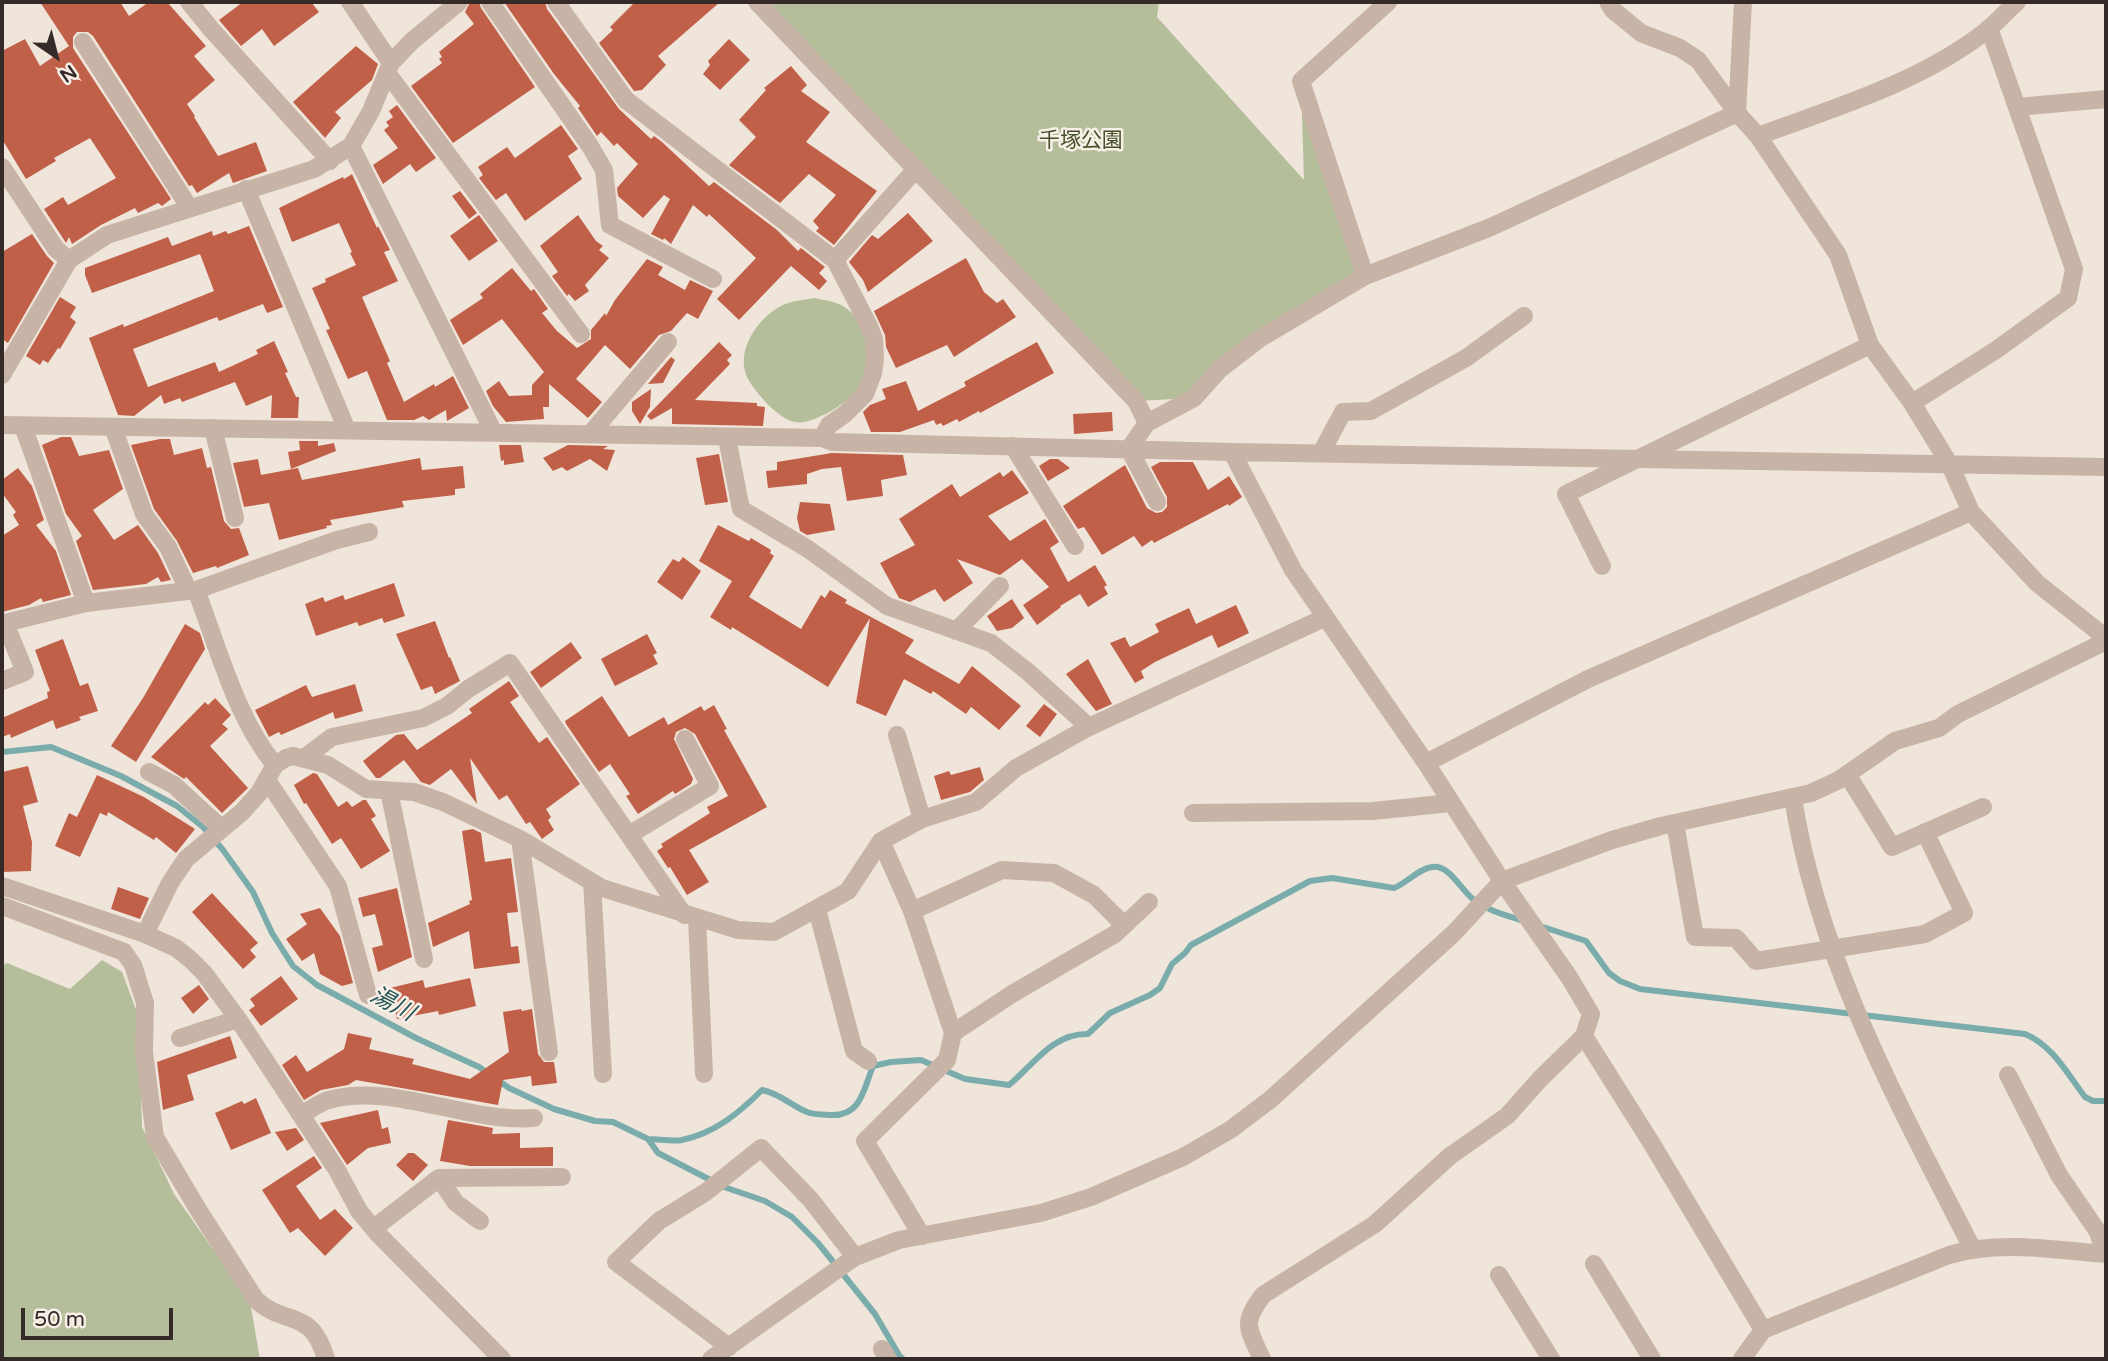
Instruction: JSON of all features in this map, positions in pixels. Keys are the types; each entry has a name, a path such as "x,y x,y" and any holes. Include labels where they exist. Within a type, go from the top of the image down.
{"street":[{"path":"190,2 330,161"},
{"path":"350,2 390,69 581,334"},
{"path":"4,365 69,260 107,235 314,169 351,146 390,69 412,41 459,2"},
{"path":"490,2 604,170 610,225 713,279"},
{"path":"556,2 626,100 835,260 869,326 874,339 876,359 864,394 845,414 829,425 822,438"},
{"path":"757,2 1136,401 1147,423"},
{"path":"1365,276 1301,81 1388,2"},
{"path":"711,1359 844,1265 899,1240 1041,1213 1091,1198 1183,1157 1230,1130 1271,1099 1454,933 1502,881 1612,841 1675,823 1811,793 1847,774 1895,741 1939,728 1958,714 2106,639 2037,583 1970,512 1950,465 1912,403 1870,345 1838,255 1758,135 1737,113 1698,60 1680,48 1641,33 1613,10 1608,2"},
{"path":"1737,113 1743,2"},
{"path":"1758,135 1881,91 1925,70 1989,27 2017,2"},
{"path":"1912,403 1996,350 2068,298 2074,270 1989,27"},
{"path":"83,42 189,207"},
{"path":"2017,107 2106,99"},
{"path":"1129,449 1147,423 1194,398 1220,369 1259,339 1365,276 1491,227 1737,113"},
{"path":"351,146 494,433"},
{"path":"2,167 56,249 69,260"},
{"path":"835,260 916,169"},
{"path":"246,189 347,430"},
{"path":"1321,453 1343,412 1371,411 1466,358 1524,316"},
{"path":"591,433 668,342"},
{"path":"1602,566 1566,494 1870,345"},
{"path":"2,425 591,433 1231,452 2106,467"},
{"path":"23,426 86,603"},
{"path":"113,427 144,514 168,547 192,590 271,773 338,887 368,995"},
{"path":"213,428 235,517"},
{"path":"727,438 741,509 808,549 887,606 991,643 1090,727"},
{"path":"1013,446 1075,546"},
{"path":"1129,449 1157,502"},
{"path":"1231,452 1293,570 1426,763 1591,1014 1584,1036 1539,1079 1507,1116 1450,1156 1375,1224 1263,1295 1252,1310 1247,1327 1262,1359"},
{"path":"1426,763 1588,679 1970,512"},
{"path":"2,681 25,671 4,624 86,603 192,590 337,540 369,532"},
{"path":"956,631 1000,586"},
{"path":"145,934 170,883 186,859 242,813 271,773 286,758 293,756 328,765 366,789 414,792 443,802 520,839 611,891 738,930 774,932 848,891 881,841 922,819 976,803 1016,768 1090,727 1324,618"},
{"path":"304,758 332,737 423,718 447,706 468,689 510,663 629,835 690,916 704,1074"},
{"path":"897,736 922,819"},
{"path":"629,835 710,786 685,739"},
{"path":"149,772 174,785 220,830"},
{"path":"1847,774 1892,847 1983,807"},
{"path":"389,791 424,959"},
{"path":"1793,798 1799,834 1832,950 1865,1032 1972,1248"},
{"path":"1193,813 1373,811 1451,803"},
{"path":"1675,823 1695,937 1736,938 1756,961 1925,934 1964,913 1925,832"},
{"path":"520,839 549,1052"},
{"path":"881,841 912,911 953,1033 947,1060 865,1141 922,1236"},
{"path":"912,911 1002,870 1054,873 1094,895 1124,925"},
{"path":"592,881 603,1074"},
{"path":"2,886 145,934 176,948 190,959 204,973 238,1019 337,1170 359,1210 502,1359"},
{"path":"953,1033 1012,994 1115,934 1149,902"},
{"path":"2,906 124,952 133,965 145,1003 144,1052 155,1138 256,1300 266,1308 305,1322 322,1346 326,1359"},
{"path":"817,909 851,1043 854,1051 868,1061"},
{"path":"180,1038 238,1019"},
{"path":"1584,1036 1763,1330"},
{"path":"1742,1359 1763,1330 1972,1248 2002,1246 2106,1254 2098,1232 2059,1175 2008,1075"},
{"path":"301,1115 328,1100 369,1094 489,1116 534,1118"},
{"path":"729,1347 616,1262 659,1221 706,1192 761,1148 811,1200 844,1265"},
{"path":"374,1228 439,1178 562,1177"},
{"path":"439,1178 456,1203 480,1220"},
{"path":"1594,1264 1652,1359"},
{"path":"1499,1275 1551,1359"}],"green space":[{"name":"千塚公園","path":"757,2 1159,2 1157,17 1304,180 1301,81 1365,276 1259,339 1194,398 1136,401"},
{"path":"815,298 841,305 856,317 867,335 871,365 866,381 844,403 815,419 795,422 776,412 751,384 746,374 745,352 754,331 779,307"},
{"path":"102,960 122,972 138,1015 142,1127 174,1194 250,1302 260,1359 2,1359 2,966 7,963 70,989"}],"building":[{"path":"40,2 120,2 129,16 149,2 167,2 206,46 194,56 215,80 187,104 194,117 218,156 256,142 267,171 233,183 229,173 197,193 192,185 189,186 93,36 88,32 77,32 73,37 73,48 171,199 162,206 158,203 138,213 135,208 101,225 72,244 69,237 66,243 44,209 63,197 68,205 116,178 90,138 54,158 56,161 26,179 2,139 2,51 25,39 40,66 69,46"},
{"path":"243,2 311,2 319,12 274,46 262,29 241,46 219,20"},
{"path":"470,2 479,2 535,87 453,143 411,86 442,63 439,52 474,24 465,12"},
{"path":"504,2 545,2 547,9 619,109 651,139 654,136 662,142 709,186 714,182 777,230 798,251 801,248 825,267 819,273 827,281 819,290 791,266 739,320 717,299 756,258 709,214 707,217 693,205 671,244 664,238 663,240 651,234 670,199 664,195 643,218 618,196 617,188 638,164 617,143 614,146 601,132 597,136 578,108 580,106 554,74"},
{"path":"635,2 720,2 658,56 666,65 642,90 634,91 599,43 613,30 610,27"},
{"path":"729,39 750,60 720,90 703,74 710,65 708,61"},
{"path":"356,46 378,64 372,80 335,112 341,118 325,138 293,102"},
{"path":"791,66 807,85 801,91 830,112 806,142 877,191 834,245 816,231 819,228 813,221 836,195 809,174 780,203 729,165 756,137 739,120 766,90 764,88"},
{"path":"397,105 436,158 416,172 410,164 383,184 373,165 398,148 384,130 389,126 386,122 393,117 389,111"},
{"path":"561,125 578,149 568,156 582,179 525,221 506,193 496,200 479,178 483,175 478,167 507,147 515,158"},
{"path":"352,174 390,250 384,252 398,281 362,297 390,361 387,363 404,402 453,376 469,408 447,421 446,410 429,420 423,416 414,420 387,420 367,371 348,379 326,330 330,329 312,288 356,265 339,223 292,242 279,208"},
{"path":"460,191 477,213 469,219 452,196"},
{"path":"908,213 933,241 868,292 863,280 849,262 872,235 878,239"},
{"path":"479,215 498,241 469,261 450,236"},
{"path":"578,215 596,241 603,246 599,250 609,258 585,285 589,291 575,301 569,294 567,296 552,276 558,272 540,246"},
{"path":"249,226 283,307 267,313 263,304 219,321 217,317 133,349 148,387 215,362 219,372 258,354 256,350 274,341 288,372 285,373 296,397 299,397 298,418 271,418 272,395 246,406 235,382 182,402 180,398 164,404 161,395 134,416 118,415 89,338 214,291 200,254 92,293 85,268 168,237 172,246 212,231 213,236 226,231 228,234"},
{"path":"32,234 54,263 8,343 2,339 2,252"},
{"path":"966,258 984,292 997,303 1003,299 1016,317 954,357 947,345 896,368 874,311"},
{"path":"647,259 663,267 658,275 685,290 690,280 713,291 698,319 687,313 671,331 659,335 630,369 605,345 576,379 602,402 588,418 549,384 549,407 543,407 544,419 506,422 493,406 486,391 499,381 509,396 532,395 532,385 544,372 502,319 463,345 450,320 483,298 480,294 512,268 531,291 534,289 548,309 542,313 557,331 577,348 591,339 591,330 605,313 606,316"},
{"path":"60,297 76,307 70,317 76,322 60,349 58,348 48,363 43,360 40,365 26,356"},
{"path":"719,342 732,355 727,360 730,364 695,400 757,403 757,406 765,407 763,426 672,424 672,408 651,420 647,416"},
{"path":"1037,342 1054,373 959,422 957,419 943,426 941,423 936,425 934,420 900,432 871,432 863,412 870,405 886,399 882,389 906,381 918,411 966,386 964,382"},
{"path":"671,357 675,360 663,383 648,384"},
{"path":"651,389 650,407 640,424 632,411 632,402"},
{"path":"1112,412 1113,431 1074,434 1073,414"},
{"path":"61,437 71,437 79,456 109,450 123,489 93,510 114,540 138,525 158,553 171,580 161,582 158,577 146,584 93,590 76,541 82,536 66,514 42,445"},
{"path":"170,439 174,455 202,448 207,468 211,467 224,521 231,529 239,528 249,555 217,568 216,566 193,573 177,541 154,509 131,445"},
{"path":"299,441 318,441 318,446 334,443 336,451 291,469 288,452 300,450"},
{"path":"499,445 521,445 524,462 504,465"},
{"path":"568,445 608,446 603,449 615,450 607,471 590,459 567,471 562,467 553,471 543,458"},
{"path":"832,453 903,455 907,475 881,480 883,496 847,501 841,467 807,474 807,484 768,488 766,471 777,470 777,462"},
{"path":"719,454 728,502 705,505 696,458"},
{"path":"420,458 422,470 463,466 465,488 455,489 455,495 402,501 404,507 330,520 332,525 326,526 327,528 279,540 269,503 244,507 233,463 258,459 261,475 298,468 302,480"},
{"path":"1050,459 1058,459 1070,468 1048,481 1039,466"},
{"path":"1160,462 1193,462 1208,490 1229,476 1242,497 1154,543 1152,540 1142,547 1134,536 1102,555 1084,527 1078,529 1063,506 1125,465 1147,508 1156,513 1162,512 1167,507 1167,497 1151,467"},
{"path":"18,468 32,486 44,520 36,525 56,551 71,595 43,602 41,598 29,605 2,612 2,536 19,525 13,515 16,512 2,493 2,480"},
{"path":"1012,470 1029,493 988,516 1010,541 1045,519 1059,542 1050,548 1068,582 1095,565 1107,585 1104,587 1108,594 1088,607 1080,594 1037,625 1023,605 1049,587 1022,559 1000,575 957,559 973,583 944,602 935,589 910,602 899,598 880,563 915,545 899,519 952,484 960,497 1000,472 1003,477"},
{"path":"800,502 830,504 835,530 807,535 800,531 797,518"},
{"path":"718,525 749,541 751,538 771,550 770,553 774,556 749,597 801,629 821,595 825,598 830,590 847,600 845,603 914,640 905,653 959,684 972,666 1021,706 999,730 971,707 966,714 933,691 931,694 904,679 886,716 856,703 870,618 828,687 732,627 731,630 710,617 732,581 699,561"},
{"path":"683,557 701,571 682,600 657,582 673,559 679,562"},
{"path":"394,583 405,616 384,623 382,618 359,626 357,622 316,636 305,604 323,597 325,602 343,595 345,600"},
{"path":"1012,599 1024,618 1012,628 997,631 987,616"},
{"path":"1236,605 1249,633 1218,648 1212,635 1155,662 1141,671 1144,678 1135,683 1110,643 1125,637 1130,647 1159,632 1155,624 1189,608 1196,624"},
{"path":"435,621 460,681 435,694 432,686 421,690 396,634"},
{"path":"185,624 200,633 205,649 136,762 111,746 143,698"},
{"path":"647,634 657,653 653,655 658,664 615,686 601,659"},
{"path":"63,639 80,686 88,683 98,711 56,729 53,720 11,738 10,734 2,737 2,718 48,698 47,692 50,691 35,650"},
{"path":"571,642 582,658 541,688 530,672"},
{"path":"1088,659 1112,704 1096,711 1066,674"},
{"path":"509,681 519,696 510,702 539,743 547,737 580,784 546,809 554,830 542,839 530,822 526,824 507,795 499,800 470,758 477,804 451,769 430,785 421,782 404,760 380,778 376,778 363,761 396,735 404,734 417,750 472,713 469,709"},
{"path":"355,684 363,711 335,719 333,712 281,735 279,732 269,737 255,710 306,685 312,697"},
{"path":"602,696 629,737 664,717 668,725 701,706 704,711 714,705 727,729 724,730 767,807 689,850 709,882 687,895 657,851 663,847 661,844 710,813 707,807 728,796 695,734 685,728 676,732 674,739 693,779 691,784 675,794 673,791 638,814 626,796 630,794 610,764 599,772 565,721"},
{"path":"215,698 231,715 222,724 228,729 210,746 248,788 222,813 186,777 184,779 151,757 205,702 208,705"},
{"path":"1044,704 1057,714 1040,737 1026,726"},
{"path":"28,766 38,802 23,806 32,842 31,871 2,872 2,772"},
{"path":"980,767 984,780 970,792 941,800 934,776 949,771 951,775"},
{"path":"313,773 317,774 338,807 347,801 352,807 366,800 376,816 371,819 390,851 361,869 341,838 332,844 294,785"},
{"path":"97,775 144,797 195,829 176,853 156,837 154,840 108,812 107,816 100,813 80,857 55,846 69,813 77,817"},
{"path":"473,829 481,833 485,862 511,858 518,912 507,913 511,947 518,946 520,963 474,969 469,931 433,947 428,923 470,904 469,901 472,900 462,831"},
{"path":"118,887 149,898 140,919 111,909"},
{"path":"397,888 412,957 378,972 372,948 383,945 375,914 363,917 358,898"},
{"path":"212,893 258,943 250,950 256,957 243,969 192,912"},
{"path":"320,908 340,936 353,983 342,986 320,974 314,953 302,961 286,939 307,924 300,914"},
{"path":"281,976 298,999 261,1026 249,1010 255,1006 250,999"},
{"path":"470,978 476,1006 439,1015 438,1011 397,1019 390,988 423,980 425,988"},
{"path":"199,985 209,999 193,1014 181,998"},
{"path":"532,1009 538,1054 544,1062 554,1062 557,1083 532,1086 531,1076 503,1080 498,1105 356,1080 348,1085 321,1090 304,1100 282,1065 296,1055 307,1072 344,1049 348,1033 372,1038 369,1049 414,1059 412,1064 470,1079 509,1052 503,1012"},
{"path":"230,1036 237,1058 187,1075 194,1100 163,1110 157,1062"},
{"path":"256,1098 271,1133 231,1150 215,1113"},
{"path":"378,1110 382,1129 388,1127 391,1143 368,1148 347,1165 320,1123"},
{"path":"448,1120 493,1128 492,1134 520,1133 520,1148 553,1147 553,1166 470,1166 440,1161"},
{"path":"296,1128 304,1140 287,1151 275,1132"},
{"path":"408,1153 414,1153 428,1165 413,1181 396,1165"},
{"path":"314,1156 322,1168 296,1186 320,1220 335,1209 353,1228 325,1256 298,1228 290,1233 262,1190"}],"waterway":[{"name":"湯川","path":"2,752 51,747 121,776 177,806 203,827 223,850 253,892 272,933 293,966 317,985 416,1038 479,1067 509,1088 554,1109 595,1121 613,1122 648,1139 658,1153 724,1187 765,1201 792,1217 818,1243 875,1314 903,1359"},
{"path":"648,1139 678,1141 694,1137 735,1114 762,1090 810,1113 829,1115 848,1112 859,1101 873,1066 891,1062 921,1060 965,1079 1009,1085 1054,1044 1076,1035 1088,1034 1110,1013 1160,988 1172,964 1191,945 1310,881 1332,878 1394,888 1422,870 1438,867 1449,873 1468,895 1479,903 1523,921"},
{"path":"1540,926 1586,941 1609,973 1640,989 2025,1034 2051,1052 2085,1097 2093,1101 2106,1101"}]}
